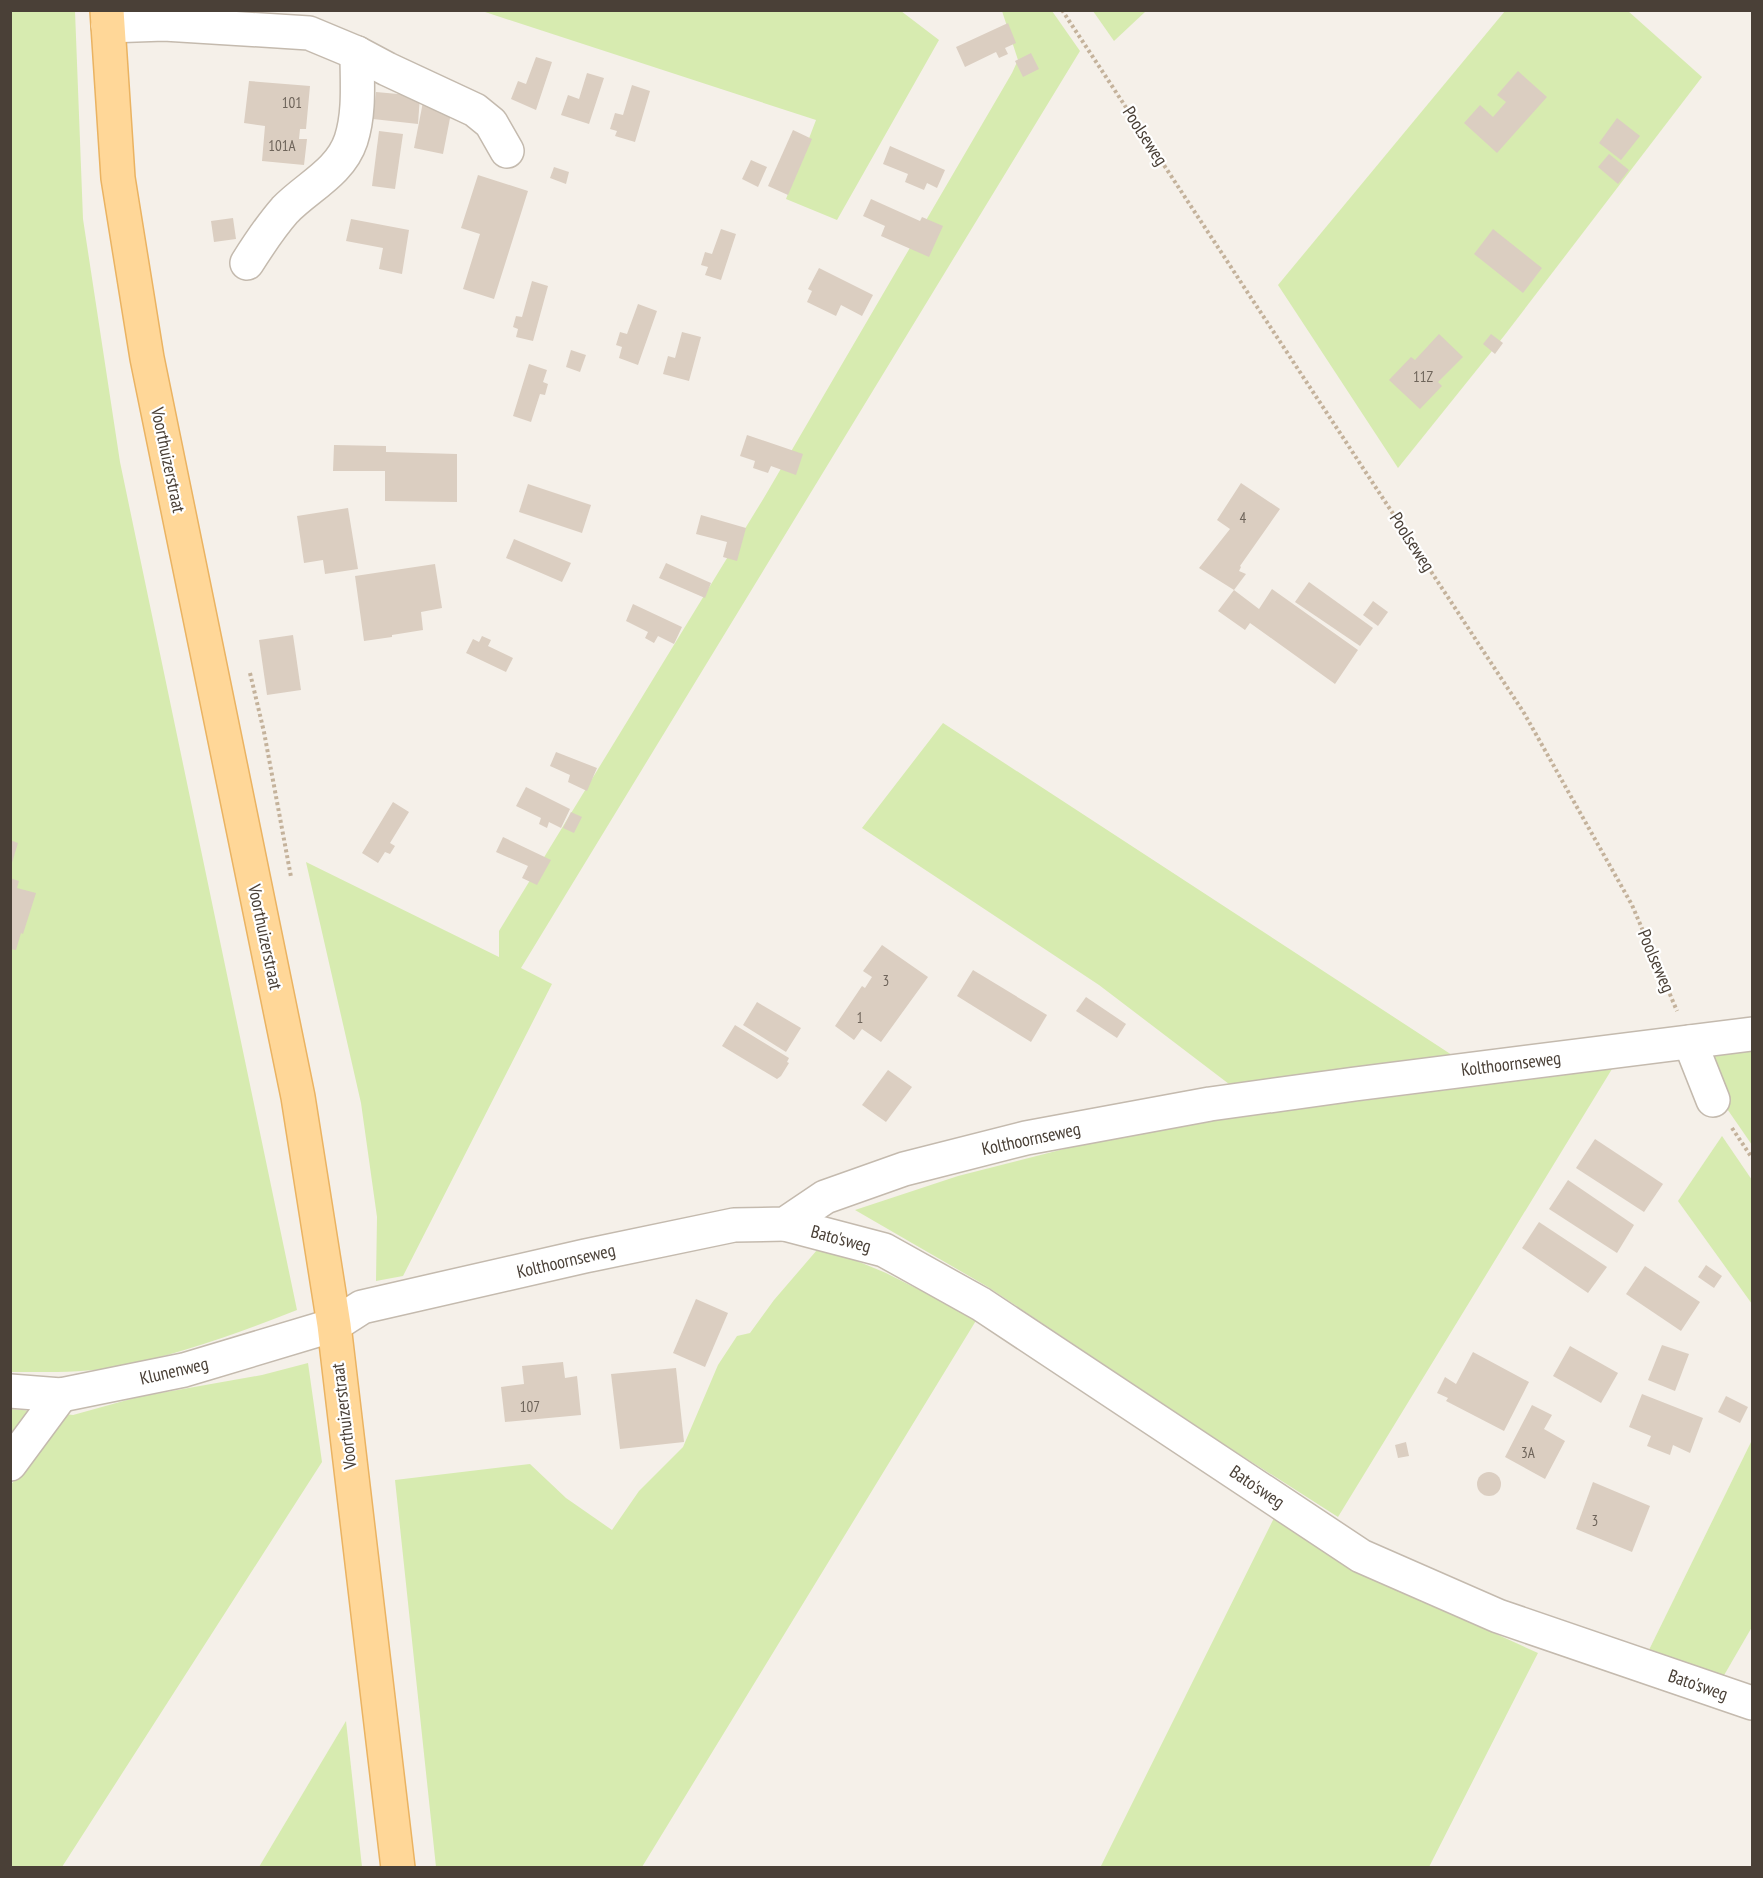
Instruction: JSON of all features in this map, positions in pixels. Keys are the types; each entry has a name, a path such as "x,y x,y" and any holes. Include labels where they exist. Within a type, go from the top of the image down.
{"main road":[{"name":"Voorthuizerstraat","path":"107,18 118,178 147,358 298,1097 334,1325 398,1868"}],"street":[{"path":"107,18 309,33 357,53 475,110 491,123 507,151"},
{"path":"248,262 287,208 319,183 336,165 351,143 357,115 357,53"},
{"name":"Kolthoornseweg","path":"334,1325 362,1307 585,1256 734,1225 785,1224 825,1197 904,1169 1026,1138 1221,1103 1752,1034"},
{"path":"1690,1042 1713,1100"},
{"name":"Bato'sweg","path":"785,1224 884,1250 981,1304 1361,1556 1498,1616 1752,1703"},
{"name":"Klunenweg","path":"10,1391 61,1395 184,1370 334,1325"},
{"path":"10,1464 61,1395"}],"path":[{"name":"Poolseweg","path":"1062,10 1524,713 1632,905 1690,1042"}],"green space":[{"path":"10,11 75,11 83,219 120,462 297,1310 231,1335 163,1356 117,1367 77,1371 10,1372"},
{"path":"482,11 901,11 939,40 837,220 786,199 816,120"},
{"path":"1002,11 1052,11 1080,51 521,968 552,984 403,1276 376,1281 377,1217 361,1103 306,862 499,957 499,931 765,496 1012,73 1018,60"},
{"path":"1093,11 1146,11 1114,41"},
{"path":"1505,11 1628,11 1702,77 1504,336 1398,468 1278,285"},
{"path":"943,723 1452,1055 1229,1084 1099,985 862,828"},
{"path":"1752,1046 1752,1145 1721,1100 1711,1057 1716,1052"},
{"path":"1612,1069 1338,1517 1222,1443 988,1287 855,1210 958,1176 1107,1138 1196,1122"},
{"path":"1722,1136 1752,1180 1752,1304 1678,1201"},
{"path":"817,1250 845,1256 886,1273 977,1319 642,1867 436,1867 395,1480 530,1464 566,1498 612,1530 639,1491 683,1447 718,1365 737,1336 750,1333 774,1300"},
{"path":"308,1363 322,1462 62,1867 11,1867 10,1486 65,1414 73,1415 138,1397 262,1375"},
{"path":"11,1409 32,1411 11,1438"},
{"path":"1752,1440 1752,1627 1723,1677 1647,1654"},
{"path":"1275,1516 1377,1580 1538,1653 1429,1867 1100,1868"},
{"path":"346,1721 362,1867 259,1867"}],"building":[{"path":"1008,23 1016,43 1005,48 1008,54 999,58 996,52 965,67 956,47"},
{"path":"1031,53 1039,69 1023,77 1015,61"},
{"path":"536,57 552,62 536,110 511,99 518,81 526,84"},
{"path":"1518,71 1547,97 1497,153 1464,123 1480,105 1493,117 1506,102 1497,95"},
{"path":"587,73 604,78 589,124 561,115 568,95 579,99"},
{"path":"249,81 310,86 306,129 300,129 299,139 307,139 304,165 262,161 265,126 244,123"},
{"path":"632,85 650,91 635,142 615,136 617,131 610,129 615,113 623,115"},
{"path":"376,92 420,96 418,124 373,119"},
{"path":"423,102 452,108 443,154 414,148"},
{"path":"1617,118 1640,136 1621,160 1599,143"},
{"path":"793,130 812,139 788,195 768,186"},
{"path":"379,131 403,134 395,189 372,186"},
{"path":"890,146 945,170 937,188 927,183 924,190 905,182 908,174 883,164"},
{"path":"1609,154 1629,170 1618,184 1598,167"},
{"path":"751,160 767,167 758,187 742,179"},
{"path":"554,167 569,172 566,184 550,178"},
{"path":"478,175 528,191 494,299 463,289 480,234 461,228"},
{"path":"871,199 920,221 922,217 943,226 929,257 881,236 885,226 863,216"},
{"path":"233,218 236,239 214,242 211,221"},
{"path":"351,219 409,230 402,274 379,269 383,248 346,241"},
{"path":"721,229 736,234 721,280 705,275 708,267 701,265 705,252 712,254"},
{"path":"1493,229 1542,268 1523,293 1474,254"},
{"path":"819,268 873,295 862,316 841,305 836,316 807,302 812,291 808,289"},
{"path":"532,281 548,286 533,341 516,337 518,329 513,327 516,316 522,317"},
{"path":"638,304 657,311 638,365 619,358 622,347 616,345 620,332 627,334"},
{"path":"682,332 701,337 689,381 663,374 668,356 675,358"},
{"path":"1439,334 1463,357 1438,382 1442,386 1420,409 1389,380 1411,357 1415,360"},
{"path":"1491,334 1503,343 1495,354 1483,344"},
{"path":"571,350 586,355 580,372 566,367"},
{"path":"529,364 547,370 543,382 548,384 545,395 540,394 531,422 513,416"},
{"path":"747,435 803,454 796,475 771,466 768,473 753,468 755,461 740,456"},
{"path":"334,445 386,446 386,452 457,454 457,502 385,501 385,471 333,471"},
{"path":"1241,483 1280,509 1240,566 1239,571 1246,574 1234,590 1199,568 1230,529 1217,520"},
{"path":"528,484 591,505 582,533 519,512"},
{"path":"348,508 358,569 325,574 323,560 304,563 297,516"},
{"path":"701,515 746,528 737,561 723,557 727,542 696,534"},
{"path":"514,539 571,563 562,582 506,558"},
{"path":"666,563 711,583 705,598 659,578"},
{"path":"435,564 442,608 421,612 423,630 364,641 355,576"},
{"path":"1309,582 1373,628 1360,646 1295,602"},
{"path":"1272,589 1358,650 1335,684 1250,623 1245,630 1218,611 1234,590 1259,609"},
{"path":"1373,601 1388,612 1378,626 1363,615"},
{"path":"633,604 682,627 674,644 658,636 654,643 645,638 648,632 626,621"},
{"path":"293,635 301,690 267,695 259,640"},
{"path":"482,636 491,640 488,646 513,658 506,672 466,653 473,639 479,642"},
{"path":"556,752 597,768 587,791 568,782 570,775 550,766"},
{"path":"526,787 570,809 561,828 549,822 547,828 539,824 541,818 516,806"},
{"path":"393,802 409,812 390,843 395,846 390,854 385,852 378,863 362,853"},
{"path":"571,812 582,817 574,833 563,828"},
{"path":"503,837 551,860 537,885 522,878 528,866 496,852"},
{"path":"10,840 18,843 11,866 10,866"},
{"path":"10,878 19,881 17,888 36,893 16,950 10,949"},
{"path":"882,945 928,977 881,1042 862,1029 854,1040 835,1026 862,986 865,988 872,977 863,971"},
{"path":"973,970 1047,1015 1031,1042 957,996"},
{"path":"1086,997 1126,1024 1117,1038 1076,1011"},
{"path":"757,1002 801,1028 786,1052 743,1025"},
{"path":"735,1025 789,1058 787,1062 789,1063 781,1076 777,1079 722,1046"},
{"path":"888,1070 912,1087 886,1122 862,1105"},
{"path":"1595,1139 1663,1184 1644,1212 1576,1168"},
{"path":"1568,1180 1634,1225 1617,1253 1549,1209"},
{"path":"1539,1222 1607,1267 1588,1293 1522,1248"},
{"path":"1706,1265 1722,1276 1714,1288 1698,1277"},
{"path":"1645,1266 1700,1302 1681,1331 1626,1294"},
{"path":"696,1299 728,1313 705,1367 673,1353"},
{"path":"1662,1345 1689,1354 1675,1391 1648,1380"},
{"path":"1570,1346 1618,1373 1601,1403 1553,1376"},
{"path":"1473,1352 1529,1382 1504,1431 1446,1401 1448,1398 1437,1393 1445,1377 1456,1384"},
{"path":"563,1362 565,1378 577,1376 581,1415 505,1422 501,1387 524,1384 522,1366"},
{"path":"676,1368 684,1442 620,1449 611,1374"},
{"path":"1642,1394 1703,1418 1690,1453 1673,1445 1670,1455 1647,1446 1651,1436 1629,1427"},
{"path":"1726,1396 1748,1407 1740,1423 1718,1412"},
{"path":"1532,1405 1552,1415 1544,1429 1565,1441 1545,1479 1505,1457"},
{"path":"1406,1442 1409,1456 1398,1458 1395,1445"},
{"path":"1489,1472 1494,1473 1500,1479 1500,1489 1494,1495 1489,1496 1484,1495 1478,1489 1477,1484 1478,1479 1484,1473"},
{"path":"1593,1482 1650,1506 1632,1552 1576,1529"}]}
